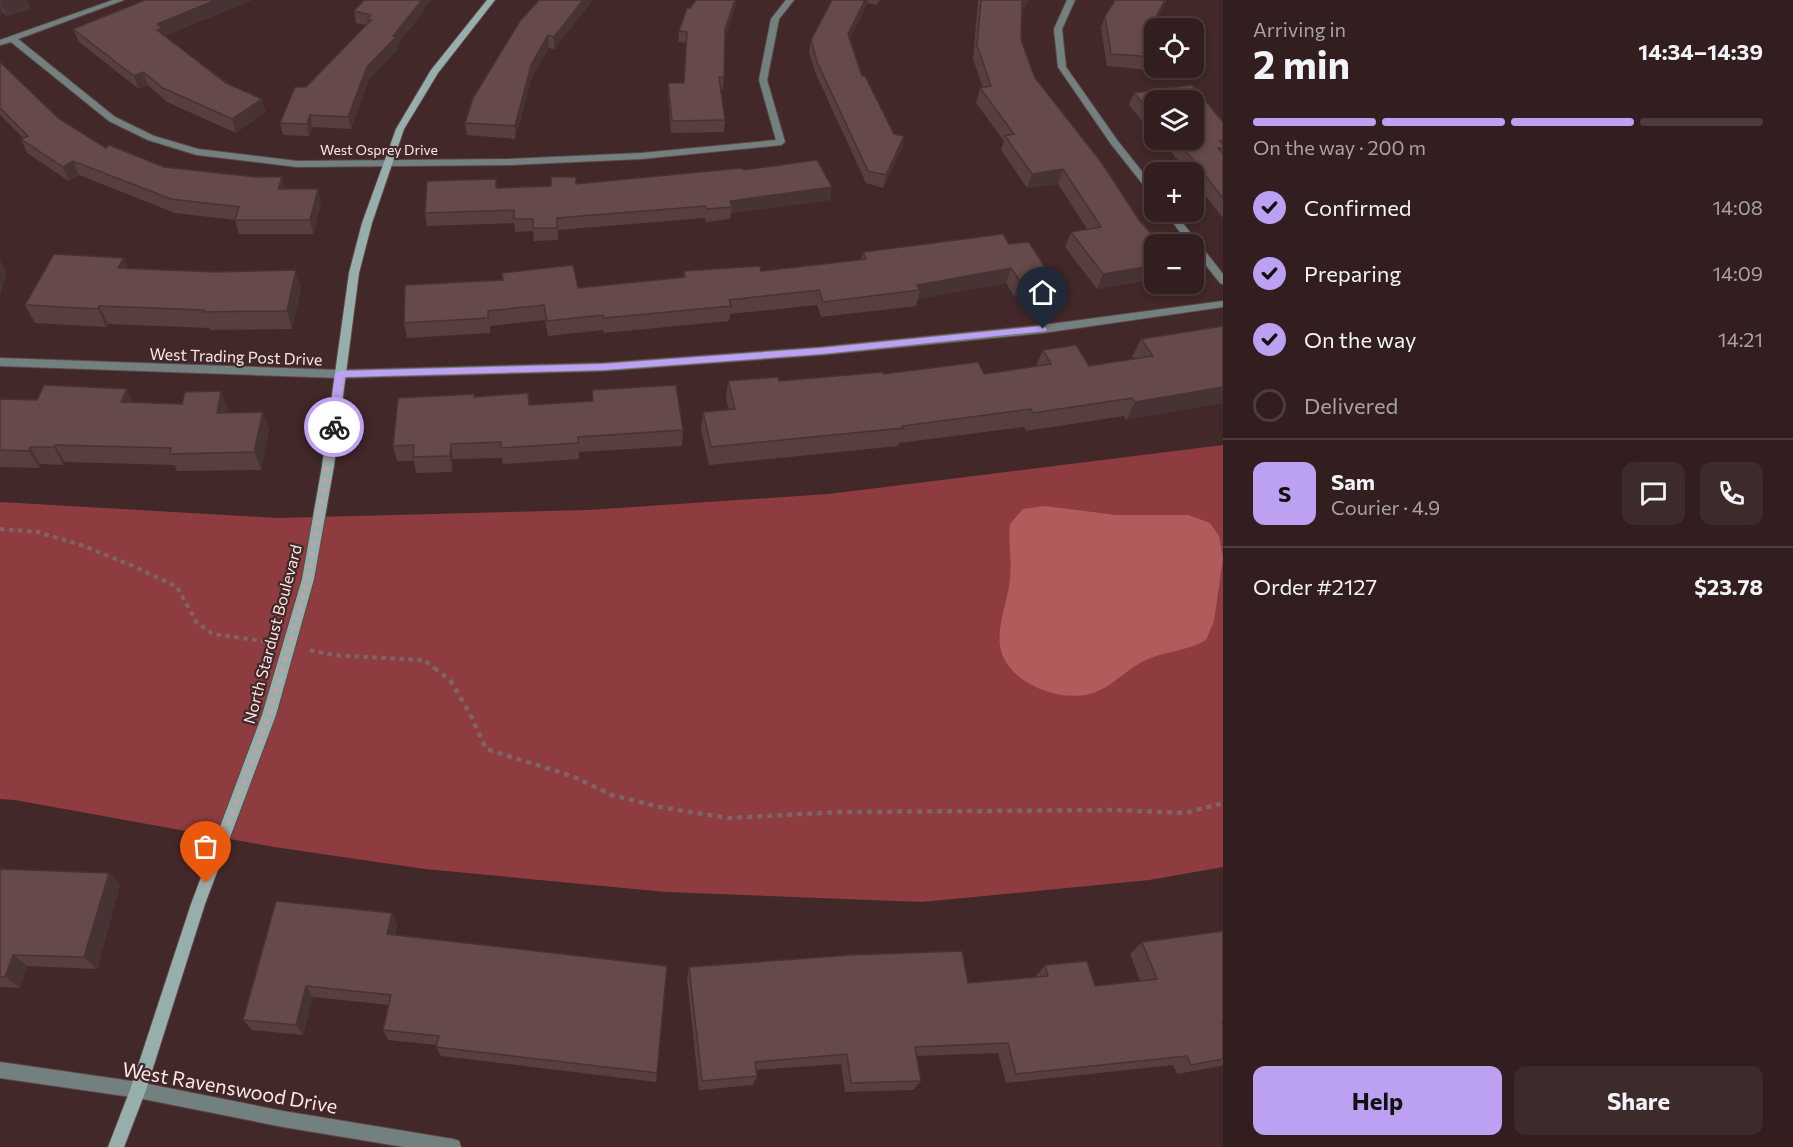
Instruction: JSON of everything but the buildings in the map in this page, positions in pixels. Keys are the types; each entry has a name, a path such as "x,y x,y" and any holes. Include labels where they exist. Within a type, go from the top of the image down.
{"street":[{"path":"0,43 120,0"},
{"name":"North Stardust Boulevard","path":"116,1147 138,1090 198,904 269,715 308,579 328,466 354,273 367,223 400,129 434,72 491,0"},
{"name":"West Osprey Drive","path":"12,39 112,119 151,138 197,152 297,164 509,162 640,156 781,142 763,80 775,20 790,0"},
{"path":"1071,0 1058,29 1062,67 1114,142 1144,180"},
{"path":"1177,222 1223,281"},
{"name":"West Trading Post Drive","path":"0,362 340,374 603,367 821,351 1043,329 1223,304"},
{"name":"West Ravenswood Drive","path":"0,1070 138,1090 283,1119 453,1147"}],"path":[{"path":"0,529 38,532 84,546 177,587 197,622 213,634 288,645 333,655 424,660 450,680 469,712 486,749 572,776 612,795 660,807 728,818 842,812 1117,810 1185,813 1223,803"}],"shaded area":[{"path":"1223,445 1223,867 1149,880 922,902 666,892 425,869 274,847 0,799 0,502 278,518 588,510 829,494"},
{"path":"1045,506 1116,515 1188,515 1210,523 1219,536 1223,558 1214,621 1206,640 1150,658 1102,689 1083,695 1068,696 1053,693 1025,681 1013,671 1005,659 999,638 1010,579 1010,524 1023,509"}],"way so far":[{"path":"206,883 269,715 308,579 334,427"}],"route":[{"path":"334,427 340,374 603,367 821,351 1043,329"}]}
